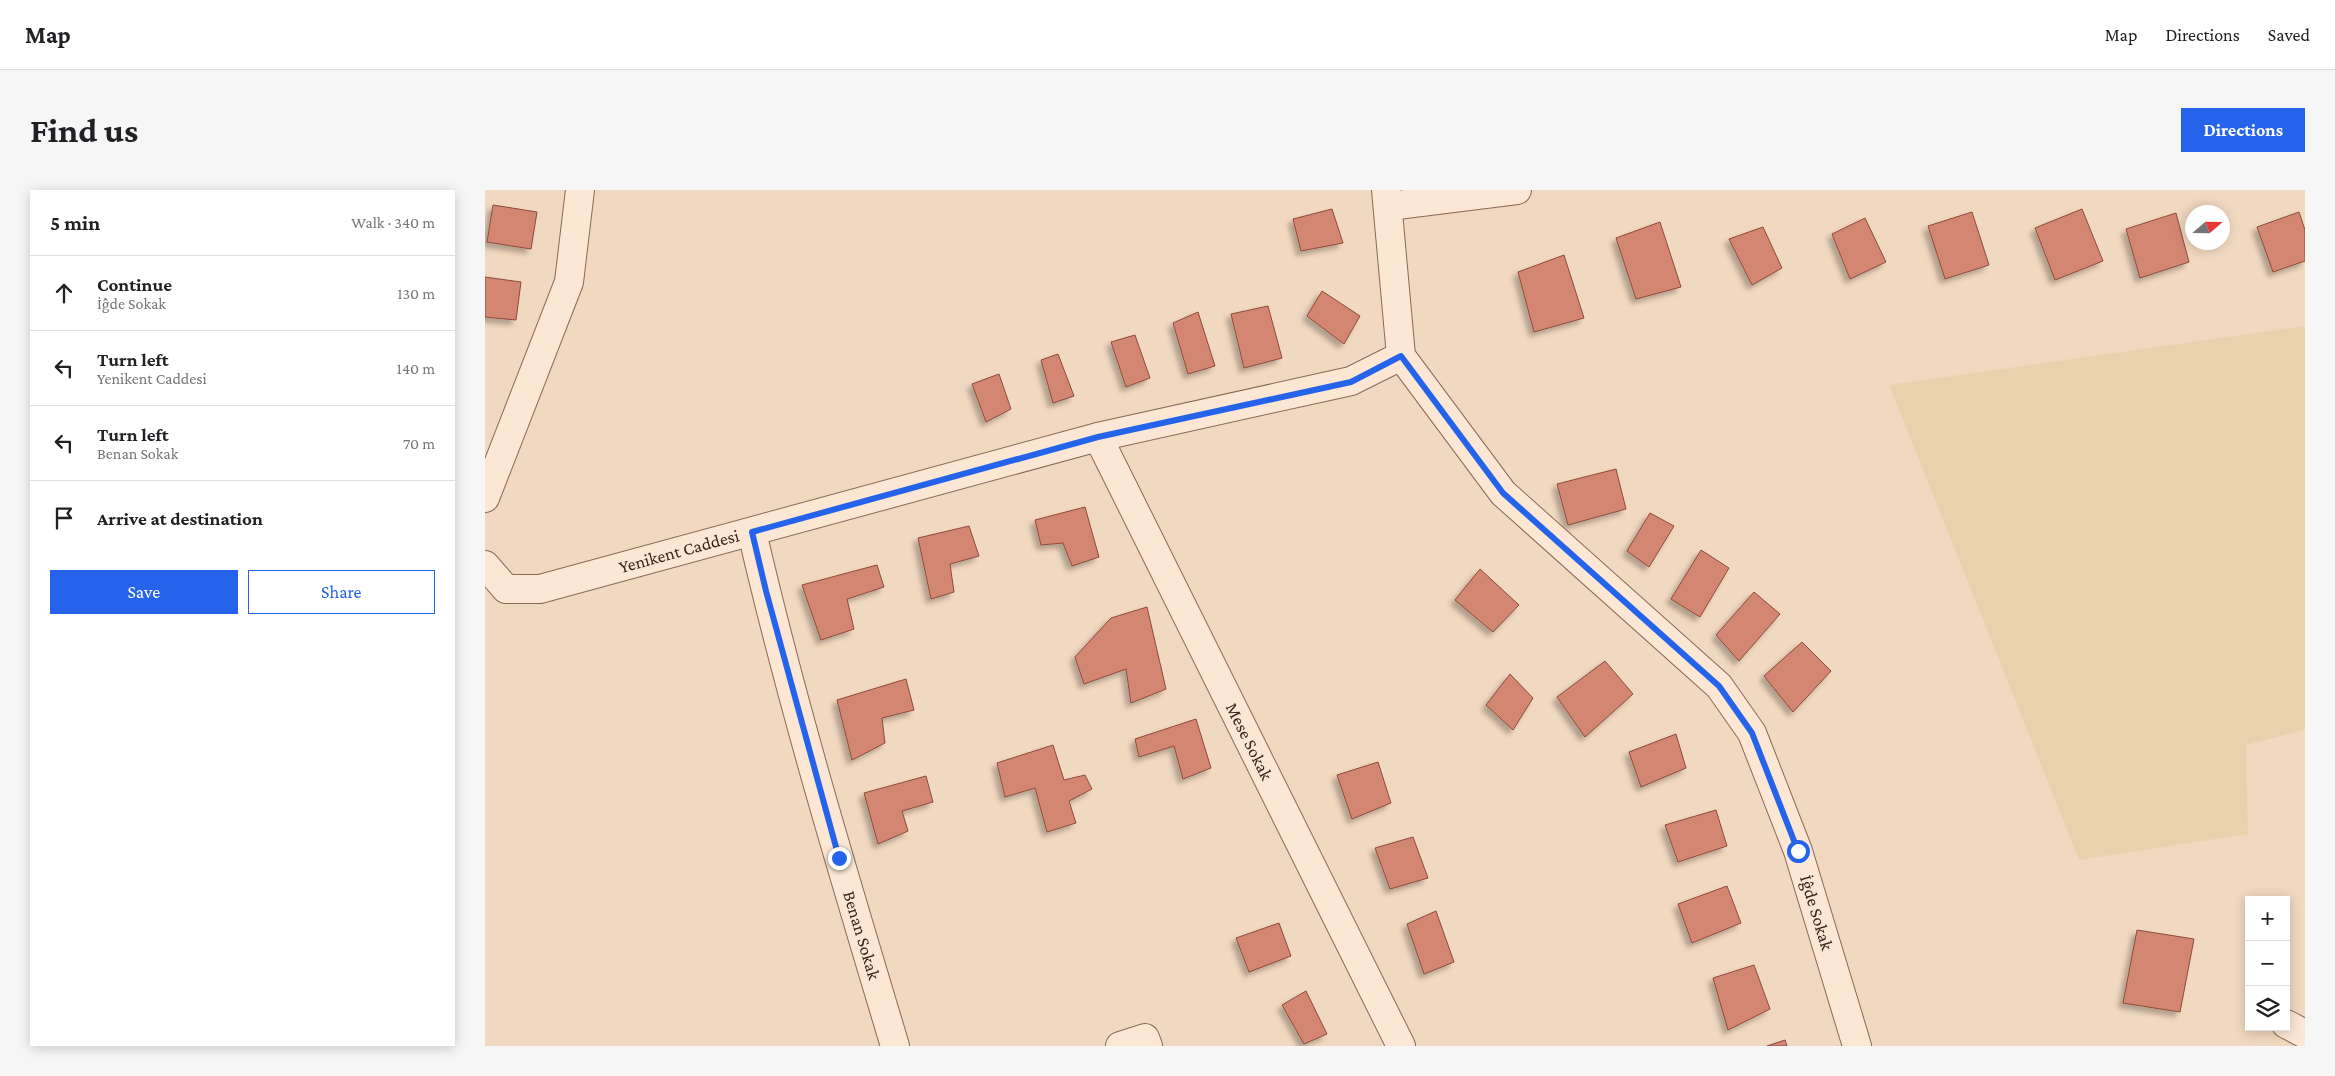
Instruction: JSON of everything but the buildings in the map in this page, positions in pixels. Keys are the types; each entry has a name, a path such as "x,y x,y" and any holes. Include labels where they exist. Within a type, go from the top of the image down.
{"street":[{"path":"485,498 569,282 579,190"},
{"path":"1401,356 1387,198 1517,190"},
{"name":"Yenikent Caddesi","path":"485,565 505,589 540,589 1098,437 1351,382 1401,356"},
{"name":"İĝde Sokak","path":"1401,356 1503,493 1719,686 1752,733 1798,851 1857,1046"},
{"name":"Mese Sokak","path":"1098,437 1401,1046"},
{"name":"Benan Sokak","path":"752,532 768,600 839,858 895,1046"},
{"path":"2290,1026 2305,1034"},
{"path":"1120,1046 1145,1038 1148,1046"}],"shaded area":[{"path":"2305,326 2305,730 2246,745 2248,834 2079,860 1889,385"}],"route":[{"path":"839,858 766,591 752,532 1098,437 1351,382 1401,356 1503,493 1719,686 1752,733 1798,851"}]}
